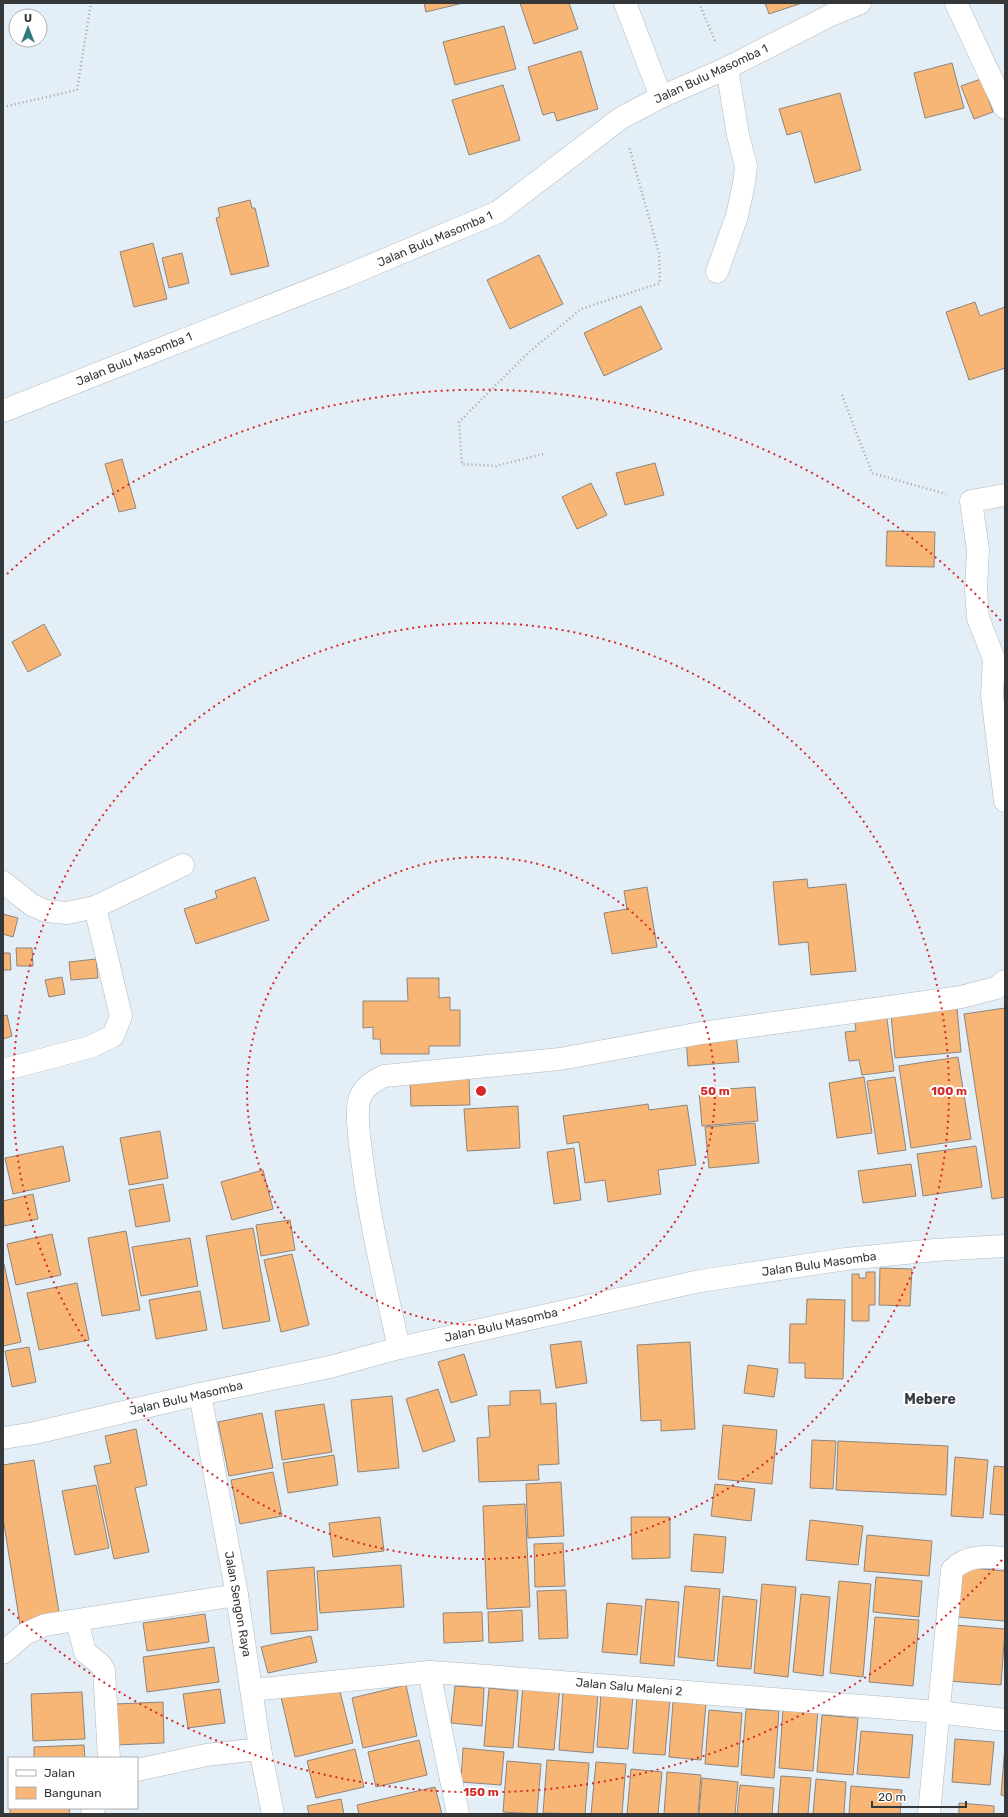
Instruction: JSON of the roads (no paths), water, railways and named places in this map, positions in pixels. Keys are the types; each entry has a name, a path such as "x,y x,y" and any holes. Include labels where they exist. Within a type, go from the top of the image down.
{"street":[{"path":"625,3 661,96"},
{"name":"Jalan Bulu Masomba 1","path":"3,410 346,276 498,212 621,118 661,96 727,68 831,15 860,3"},
{"path":"956,3 1005,108"},
{"path":"717,272 737,216 746,166 738,135 727,68"},
{"path":"1005,494 971,501 978,550 976,589 978,618 994,658 992,695 1005,801"},
{"path":"3,882 32,905 46,911 67,913 95,907 183,865"},
{"path":"3,1070 90,1047 113,1036 122,1016 95,907"},
{"path":"399,1348 367,1201 360,1141 359,1102 364,1090 372,1082 384,1076 560,1059 701,1033 962,997 996,988 1005,980"},
{"name":"Jalan Bulu Masomba","path":"3,1438 330,1367 399,1348 700,1281 846,1259 935,1250 1005,1246"},
{"name":"Jalan Sengon Raya","path":"200,1394 237,1595 260,1750 273,1814"},
{"path":"929,1814 952,1570 960,1562 973,1558 1005,1558"},
{"path":"3,1653 25,1634 46,1625 237,1595"},
{"path":"77,1621 84,1652 100,1664 104,1670 108,1757"},
{"path":"428,1672 458,1814"},
{"name":"Jalan Salu Maleni 2","path":"252,1690 428,1672 482,1675 938,1712 1005,1720"},
{"path":"138,1770 206,1755 260,1750"}],"district":[{"name":"Mebere","path":"930,1399"}]}
